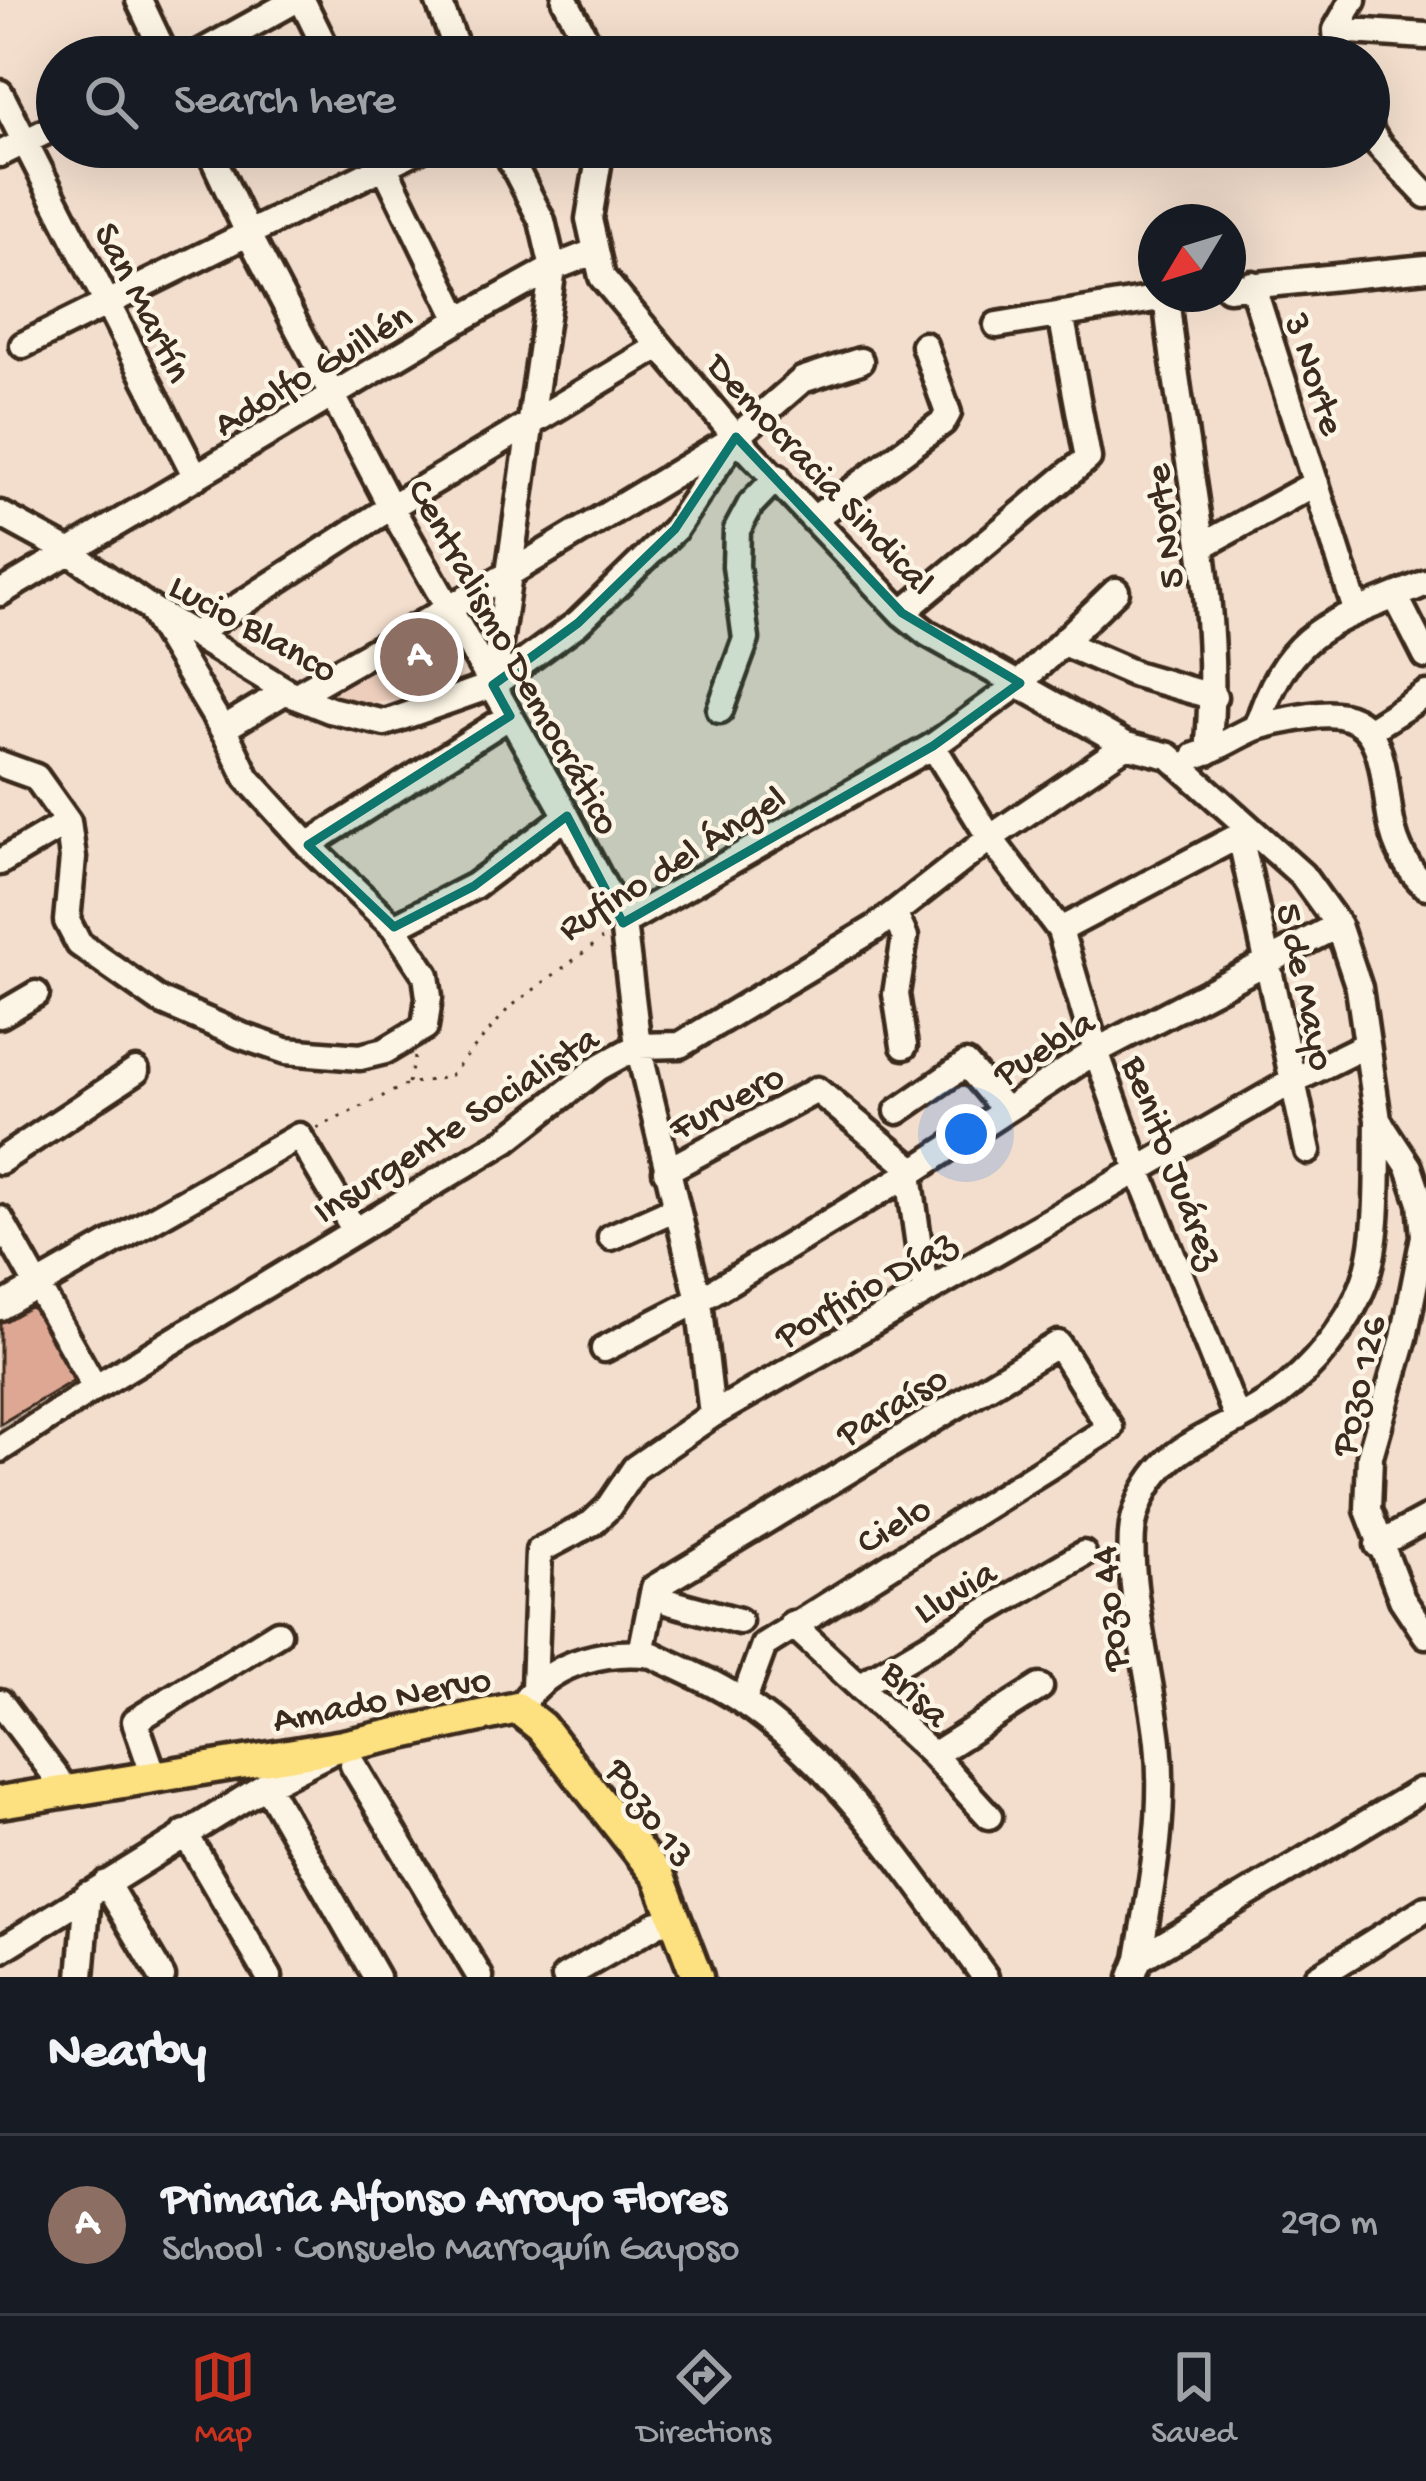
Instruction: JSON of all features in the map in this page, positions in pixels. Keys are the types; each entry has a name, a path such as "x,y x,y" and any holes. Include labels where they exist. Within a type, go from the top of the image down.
{"main road":[{"name":"Amado Nervo","path":"0,1802 154,1776 348,1755 526,1698"},
{"name":"Pozo 13","path":"526,1698 541,1727 659,1877 698,1977"}],"street":[{"path":"140,0 156,36"},
{"path":"232,36 299,0 319,36"},
{"path":"439,0 452,36"},
{"path":"565,0 584,36"},
{"path":"1336,36 1353,0"},
{"path":"1336,30 1426,36"},
{"name":"San Martín","path":"0,93 36,164"},
{"path":"0,154 36,136"},
{"path":"1390,157 1426,195"},
{"name":"San Martín","path":"38,168 196,477"},
{"name":"Centralismo Democrático","path":"218,168 391,507 623,923 638,1046 699,1300 712,1415"},
{"path":"23,345 248,233 360,168"},
{"path":"384,168 459,320"},
{"path":"493,686 553,268 542,221 515,168"},
{"name":"Democracia Sindical","path":"598,168 590,219 602,278 736,436 902,613 927,633 1126,745 1169,756 1245,832"},
{"name":"Adolfo Guillén","path":"0,593 459,320 553,268 594,252"},
{"path":"1246,285 1426,268"},
{"path":"997,325 1138,301"},
{"name":"3 Norte","path":"1246,302 1316,483 1356,610"},
{"name":"5 Norte","path":"1174,312 1202,546 1214,697 1208,752"},
{"path":"902,613 1088,458 1060,314"},
{"path":"815,518 943,422 948,413 924,345"},
{"path":"195,634 391,507 658,347"},
{"path":"223,729 509,574 736,436 802,380 860,361"},
{"name":"Lucio Blanco","path":"0,514 68,551 150,608 291,694 330,710 385,723 493,686 578,623 675,529 736,436"},
{"path":"720,710 746,639 736,566 737,530 751,504 777,477"},
{"name":"3 Norte","path":"1202,546 1316,483"},
{"path":"1257,727 1267,697 1294,651 1311,634 1356,610 1426,584"},
{"name":"Rufino del Ángel","path":"623,923 933,746 1020,683 1116,591"},
{"path":"1396,597 1426,656"},
{"path":"0,764 36,777 68,822 73,858 67,921 79,944 158,1000 286,1051 360,1057 385,1051 425,1027 426,975 394,927 308,845 247,778 150,608"},
{"path":"1063,643 1135,674 1214,697"},
{"path":"1368,731 1426,694"},
{"path":"1169,756 1208,752 1257,727 1342,714 1368,731 1381,750 1391,825 1411,874 1426,886"},
{"path":"308,845 510,716"},
{"name":"Insurgente Socialista","path":"0,1449 506,1140 598,1068 638,1046 680,1045 894,913 990,838 1126,745"},
{"name":"Benito Juárez","path":"933,746 990,838 1060,930 1138,1172 1238,1420"},
{"path":"394,927 474,886 567,816"},
{"path":"0,862 68,822"},
{"path":"1060,930 1245,832"},
{"name":"Pozo 126","path":"1245,832 1302,875 1338,925 1359,988 1378,1120 1409,1167 1421,1203 1424,1236 1404,1338 1370,1456 1368,1510 1402,1599 1426,1635"},
{"name":"5 de Mayo","path":"1245,832 1308,1151"},
{"path":"894,913 905,937 896,994 904,1046"},
{"name":"Puebla","path":"604,1349 699,1300 911,1172 1096,1052 1338,925"},
{"path":"0,1015 36,994"},
{"name":"Porfirio Díaz","path":"526,1698 539,1551 592,1522 635,1468 712,1415 925,1290 1293,1081 1366,1045"},
{"path":"898,1112 966,1064 1005,1110"},
{"path":"0,1161 136,1071"},
{"name":"Furvero","path":"666,1171 817,1090 911,1172"},
{"name":"Pozo 44","path":"1135,1968 1158,1844 1159,1747 1134,1572 1132,1522 1145,1487 1160,1467 1186,1446 1276,1396 1347,1320 1366,1280 1376,1202 1378,1120"},
{"path":"0,1307 299,1136 356,1231"},
{"path":"911,1172 925,1290"},
{"path":"611,1237 674,1209"},
{"path":"0,1219 95,1388"},
{"path":"1404,1338 1426,1324"},
{"name":"Paraíso","path":"647,1654 654,1588 1058,1344 1110,1428"},
{"name":"Cielo","path":"743,1702 764,1645 792,1624 1110,1428"},
{"path":"1378,1545 1426,1519"},
{"name":"Lluvia","path":"861,1685 1083,1554"},
{"path":"676,1576 647,1654 743,1702 827,1773 909,1871 986,1977"},
{"path":"669,1602 739,1621"},
{"name":"Brisa","path":"792,1624 933,1755 989,1816"},
{"path":"154,1776 135,1721 278,1633"},
{"name":"Amado Nervo","path":"526,1698 587,1657 647,1654"},
{"path":"933,1755 1040,1687"},
{"path":"0,1702 67,1791"},
{"path":"0,1950 266,1785 348,1755 480,1977"},
{"path":"266,1785 376,1977"},
{"path":"1135,1968 1420,1791"},
{"path":"185,1833 269,1977"},
{"path":"65,1977 88,1894"},
{"path":"81,1977 88,1894"},
{"path":"88,1894 162,1977"},
{"path":"1317,1977 1426,1909"},
{"path":"565,1977 657,1924"}],"path":[{"name":"Rufino del Ángel","path":"299,1136 408,1084 449,1077 509,1008 623,923"}],"highlighted area":[{"path":"736,437 902,613 1020,683 933,746 623,923 567,816 474,886 394,927 308,845 510,716 493,685 578,623 675,529"}],"shaded area":[{"path":"432,633 462,680 418,698 363,704 327,693"}],"building":[{"path":"33,1294 81,1376 0,1424 0,1313"}],"place":[{"name":"Primaria Alfonso Arroyo Flores","path":"419,657"}]}
